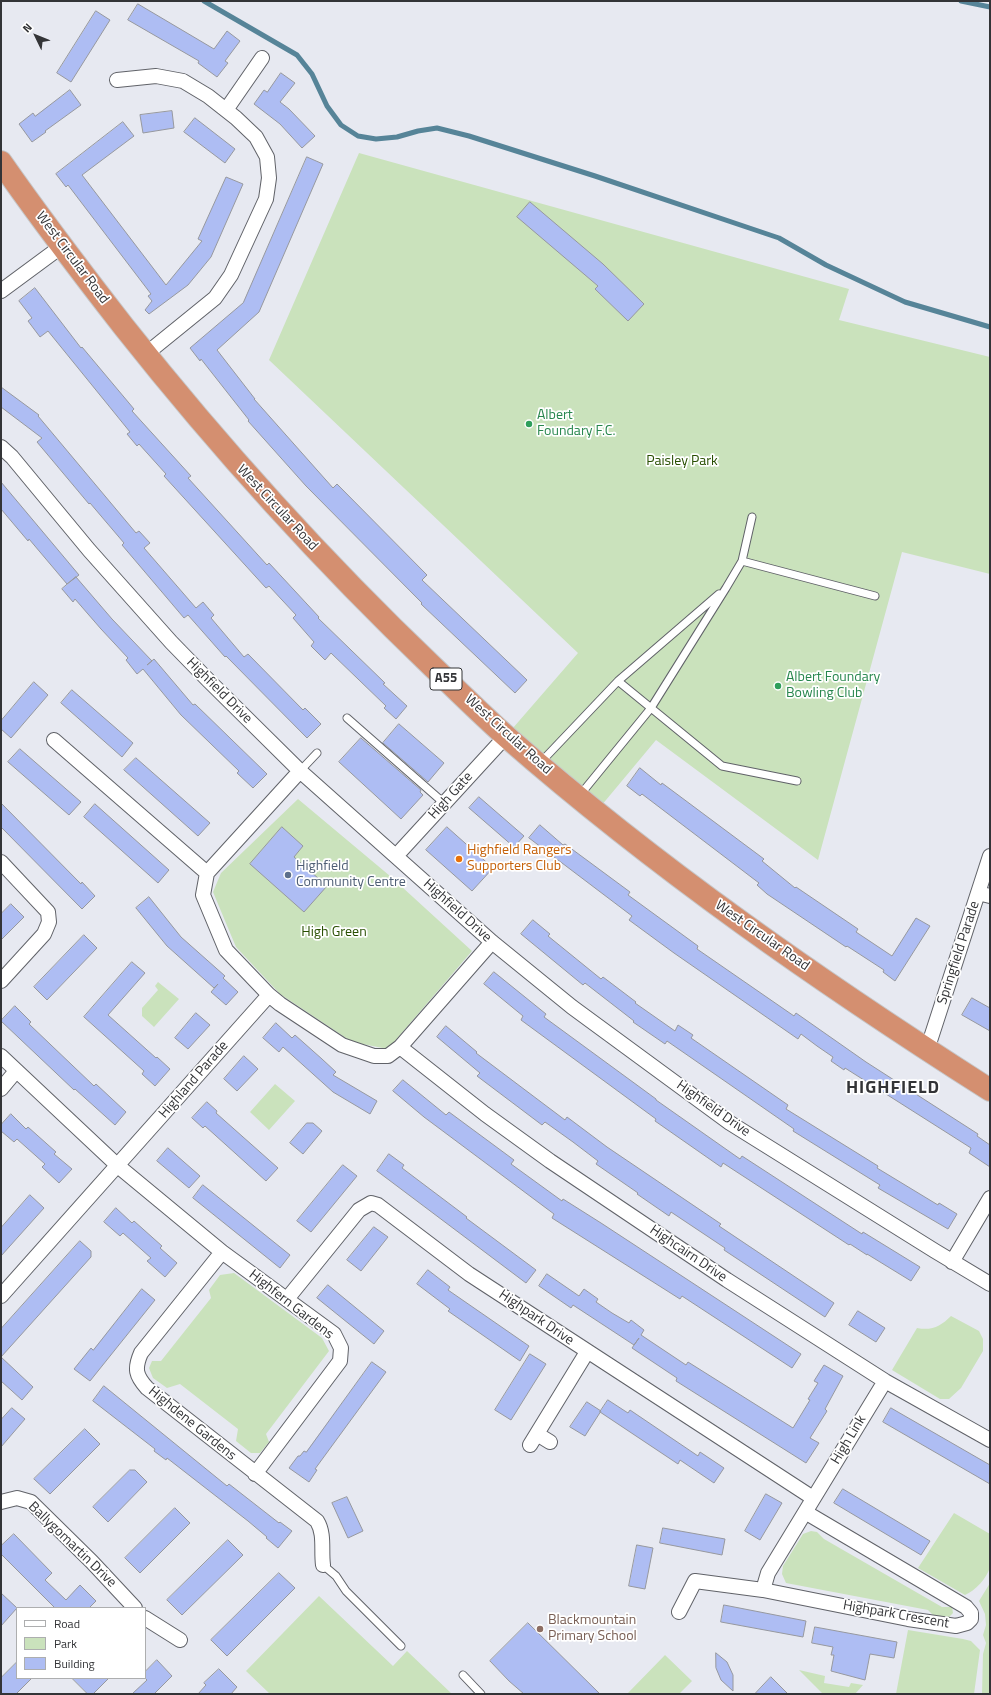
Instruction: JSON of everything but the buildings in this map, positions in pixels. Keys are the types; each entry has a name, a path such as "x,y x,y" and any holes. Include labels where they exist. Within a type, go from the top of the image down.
{"highway":[{"name":"West Circular Road","path":"1,162 62,246 146,354 230,456 300,533 391,627 506,736 578,797 662,864 725,910 927,1050 990,1090"}],"street":[{"path":"226,110 262,58"},
{"path":"117,80 156,76 183,81 208,96 226,110 256,138 267,157 269,178 266,199 231,275 215,298 146,354"},
{"path":"1,290 62,246"},
{"name":"Highfield Drive","path":"1,447 12,457 89,550 171,642 300,771 492,942 572,1007 730,1123 952,1262 990,1284"},
{"name":"High Gate","path":"396,856 506,736"},
{"path":"54,740 207,873"},
{"path":"300,771 207,873 203,895 226,950 269,995 280,1004 342,1045 374,1056 388,1056 400,1047 492,942"},
{"name":"Springfield Parade","path":"927,1050 984,895 990,856"},
{"path":"1,862 48,912 49,922 44,934 1,981"},
{"name":"Highland Parade","path":"118,1166 269,995"},
{"name":"Highcairn Drive","path":"400,1047 485,1114 550,1161 727,1280 885,1381 990,1440"},
{"name":"Highfern Gardens","path":"1,1056 118,1166 222,1252 334,1334 342,1348 340,1362 255,1474"},
{"path":"1,1089 16,1071"},
{"path":"1,1296 118,1166"},
{"path":"952,1262 990,1198"},
{"name":"Highpark Drive","path":"286,1299 359,1210 371,1203 378,1205 469,1274 813,1498"},
{"name":"Highdene Gardens","path":"222,1252 141,1353 136,1364 137,1373 140,1381 147,1388 317,1521 321,1527 323,1565"},
{"path":"550,1442 533,1439 588,1352"},
{"name":"High Link","path":"813,1498 885,1381"},
{"name":"Ballygomartin Drive","path":"1,1502 17,1498 30,1502 92,1562 134,1607"},
{"path":"764,1590 768,1573 813,1498"},
{"name":"Highpark Crescent","path":"679,1612 695,1581 764,1590 908,1619 956,1626 967,1623 971,1619 971,1613 966,1607 804,1512"},
{"path":"146,1619 180,1640"}],"lane":[{"path":"578,797 651,708 726,588 742,561 752,517"},
{"path":"742,561 874,596"},
{"path":"539,764 618,681 726,588"},
{"path":"618,681 722,766 797,781"},
{"path":"347,718 445,804"},
{"path":"300,771 317,753"},
{"path":"323,1565 336,1576 346,1591 401,1646"},
{"path":"463,1675 481,1694"}],"green space":[{"name":"Paisley Park","path":"359,153 849,289 839,320 990,357 990,574 902,552 818,860 656,740 596,812 506,736 578,653 269,360"},
{"name":"High Green","path":"298,799 390,876 472,951 388,1049 352,1042 280,994 236,947 213,892 221,873"},
{"path":"158,982 179,999 154,1027 142,1016 142,1008 158,990 155,986"},
{"path":"275,1084 295,1101 269,1130 250,1112"},
{"path":"234,1273 322,1338 329,1351 266,1434 269,1442 260,1453 251,1453 236,1441 238,1429 180,1384 167,1388 153,1378 149,1368 152,1361 161,1361 211,1298 209,1290 220,1275"},
{"path":"951,1316 979,1331 983,1339 983,1351 961,1388 949,1399 940,1399 892,1370 917,1328 927,1329 936,1327 944,1323"},
{"path":"954,1513 990,1534 990,1567 980,1584 965,1595 918,1568"},
{"path":"811,1531 817,1532 824,1539 942,1607 952,1607 953,1613 948,1618 935,1617 928,1610 786,1583 782,1574 783,1566 803,1534"},
{"path":"990,1583 990,1694 982,1694 983,1654 986,1643 983,1635 986,1625 985,1614 979,1601"},
{"path":"319,1596 393,1666 407,1651 452,1694 270,1694 246,1671"},
{"path":"908,1630 971,1641 980,1650 974,1694 896,1694"},
{"path":"665,1655 692,1681 679,1694 627,1694"},
{"path":"799,1670 825,1676 824,1683 849,1687 851,1683 863,1685 855,1694 823,1694"}],"waterway":[{"path":"204,1 297,55 312,74 327,106 341,125 358,136 376,139 397,137 418,131 437,128 469,136 595,176 779,238 826,265 905,302 990,327"},
{"path":"961,1 990,7"}],"place":[{"name":"Albert Foundary F.C.","path":"529,424"},
{"name":"Albert Foundary Bowling Club","path":"778,686"},
{"name":"Highfield Rangers Supporters Club","path":"459,859"},
{"name":"Highfield Community Centre","path":"288,875"},
{"name":"Blackmountain Primary School","path":"540,1629"}],"district":[{"name":"HIGHFIELD","path":"893,1089"}]}
